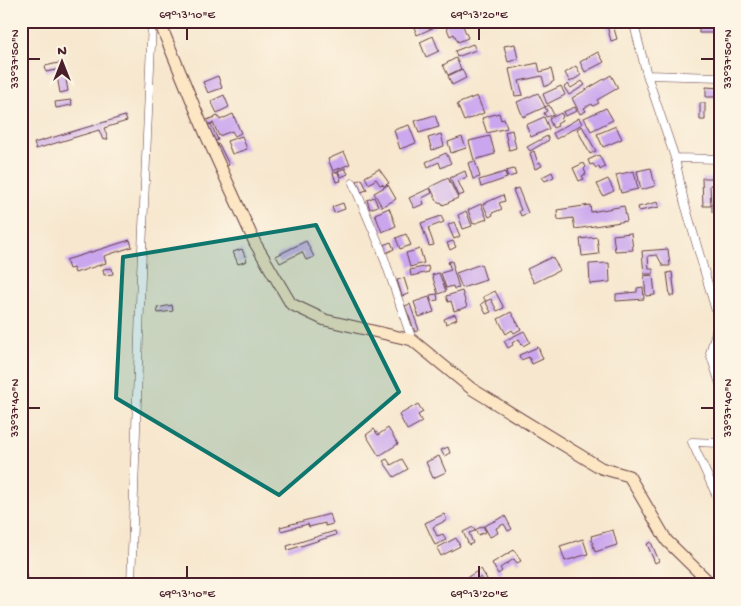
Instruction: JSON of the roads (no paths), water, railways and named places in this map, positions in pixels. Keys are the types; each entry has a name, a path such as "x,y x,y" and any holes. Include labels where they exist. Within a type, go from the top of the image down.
{"street":[{"path":"131,585 140,284 152,21"},
{"path":"159,21 206,135 255,244 291,304 325,320 412,340 472,389 601,468 629,476 667,541 712,585"},
{"path":"633,21 647,75 675,158 684,201 719,323 710,353 720,384"},
{"path":"647,75 720,77"},
{"path":"675,158 720,160"},
{"path":"353,183 381,249 412,340"},
{"path":"720,443 692,442 720,503"}]}
